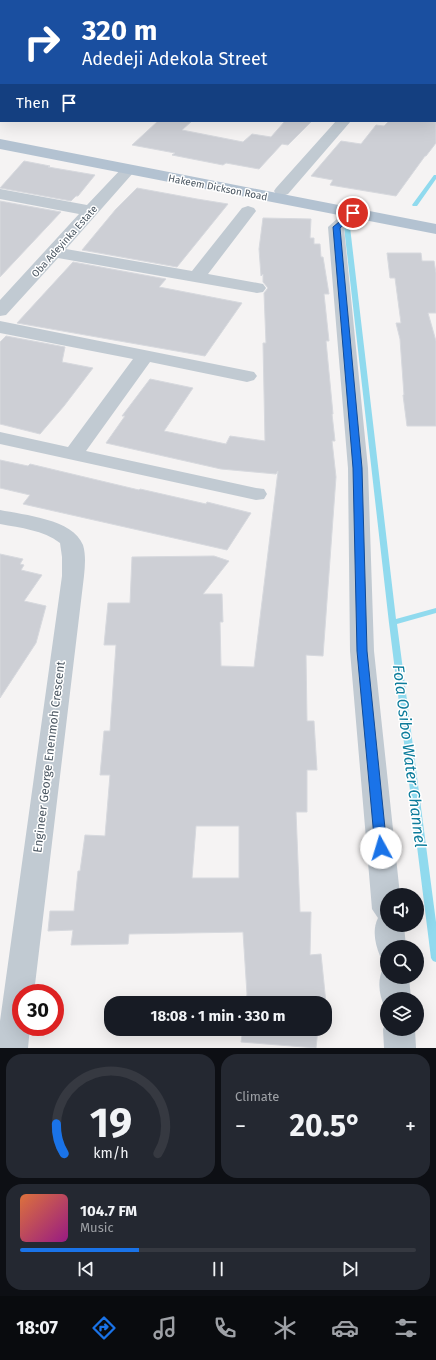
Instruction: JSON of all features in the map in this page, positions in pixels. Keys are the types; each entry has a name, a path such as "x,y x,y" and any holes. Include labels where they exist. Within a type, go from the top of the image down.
{"main road":[{"name":"Hakeem Dickson Road","path":"0,139 282,191 434,222"},
{"name":"Hakeem Dickson Road","path":"0,144 353,213 434,222"}],"street":[{"path":"282,191 343,122"},
{"name":"Oba Adeyinka Estate","path":"0,312 128,170"},
{"path":"0,194 92,211"},
{"path":"196,278 248,211"},
{"path":"353,213 336,227 358,468 362,651 385,888"},
{"path":"54,252 257,288"},
{"path":"0,328 247,376"},
{"path":"73,454 145,356"},
{"path":"0,438 256,494"},
{"name":"Engineer George Enenmoh Crescent","path":"0,517 54,529 69,540 74,555 12,1048"},
{"path":"399,1036 400,1048"}],"building":[{"path":"157,122 191,122 182,130 243,142 252,134 271,137 284,122 311,122 288,145 282,144 259,169 226,163 223,165 172,155 175,153 132,145"},
{"path":"388,122 436,122 436,143 396,196 330,185 333,180 311,176 341,141 361,144 376,125 384,126"},
{"path":"24,161 50,166 48,167 95,175 78,196 71,201 0,188"},
{"path":"137,188 228,204 177,267 82,250 116,209"},
{"path":"0,201 61,212 0,277"},
{"path":"263,218 311,219 310,238 314,238 314,244 320,244 321,257 323,257 329,294 324,294 329,341 326,341 335,441 332,441 336,477 323,656 306,655 307,721 314,721 317,770 307,770 307,812 296,812 300,912 311,912 310,955 321,954 325,996 247,996 243,932 129,934 128,944 71,945 73,930 48,931 50,911 74,911 78,871 80,871 85,835 105,836 110,775 100,775 104,731 110,731 116,645 104,645 108,603 130,603 132,557 214,556 229,561 203,594 222,594 223,622 220,622 221,666 254,667 278,471 276,474 221,469 106,443 125,416 122,416 150,379 193,388 164,431 226,444 230,436 265,441 263,343 266,343 264,293 268,288 263,282 263,274 261,276 259,249","holes":["196,826 239,826 239,878 192,878"]},
{"path":"387,253 421,253 422,261 434,261 436,273 436,313 428,313 436,341 436,426 407,426 403,395 400,339 396,323 401,323 395,278 390,278"},
{"path":"73,262 166,279 159,287 242,303 205,356 17,323"},
{"path":"6,336 65,347 62,362 93,368 40,434 0,424 0,342"},
{"path":"0,460 28,466 30,464 139,490 206,504 207,502 251,513 227,550 23,504 30,495 0,488"},
{"path":"0,554 23,559 20,564 24,565 21,570 42,575 24,601 46,606 36,643 0,698"},
{"path":"242,1036 317,1036 316,1048 241,1042"}],"waterway":[{"path":"415,205 436,176"},
{"path":"347,227 393,623"},
{"name":"Fola Osibo Water Channel","path":"393,623 436,610"},
{"name":"Fola Osibo Water Channel","path":"393,623 436,958"}],"route":[{"path":"353,213 336,227 358,468 362,651 381,848"}]}
